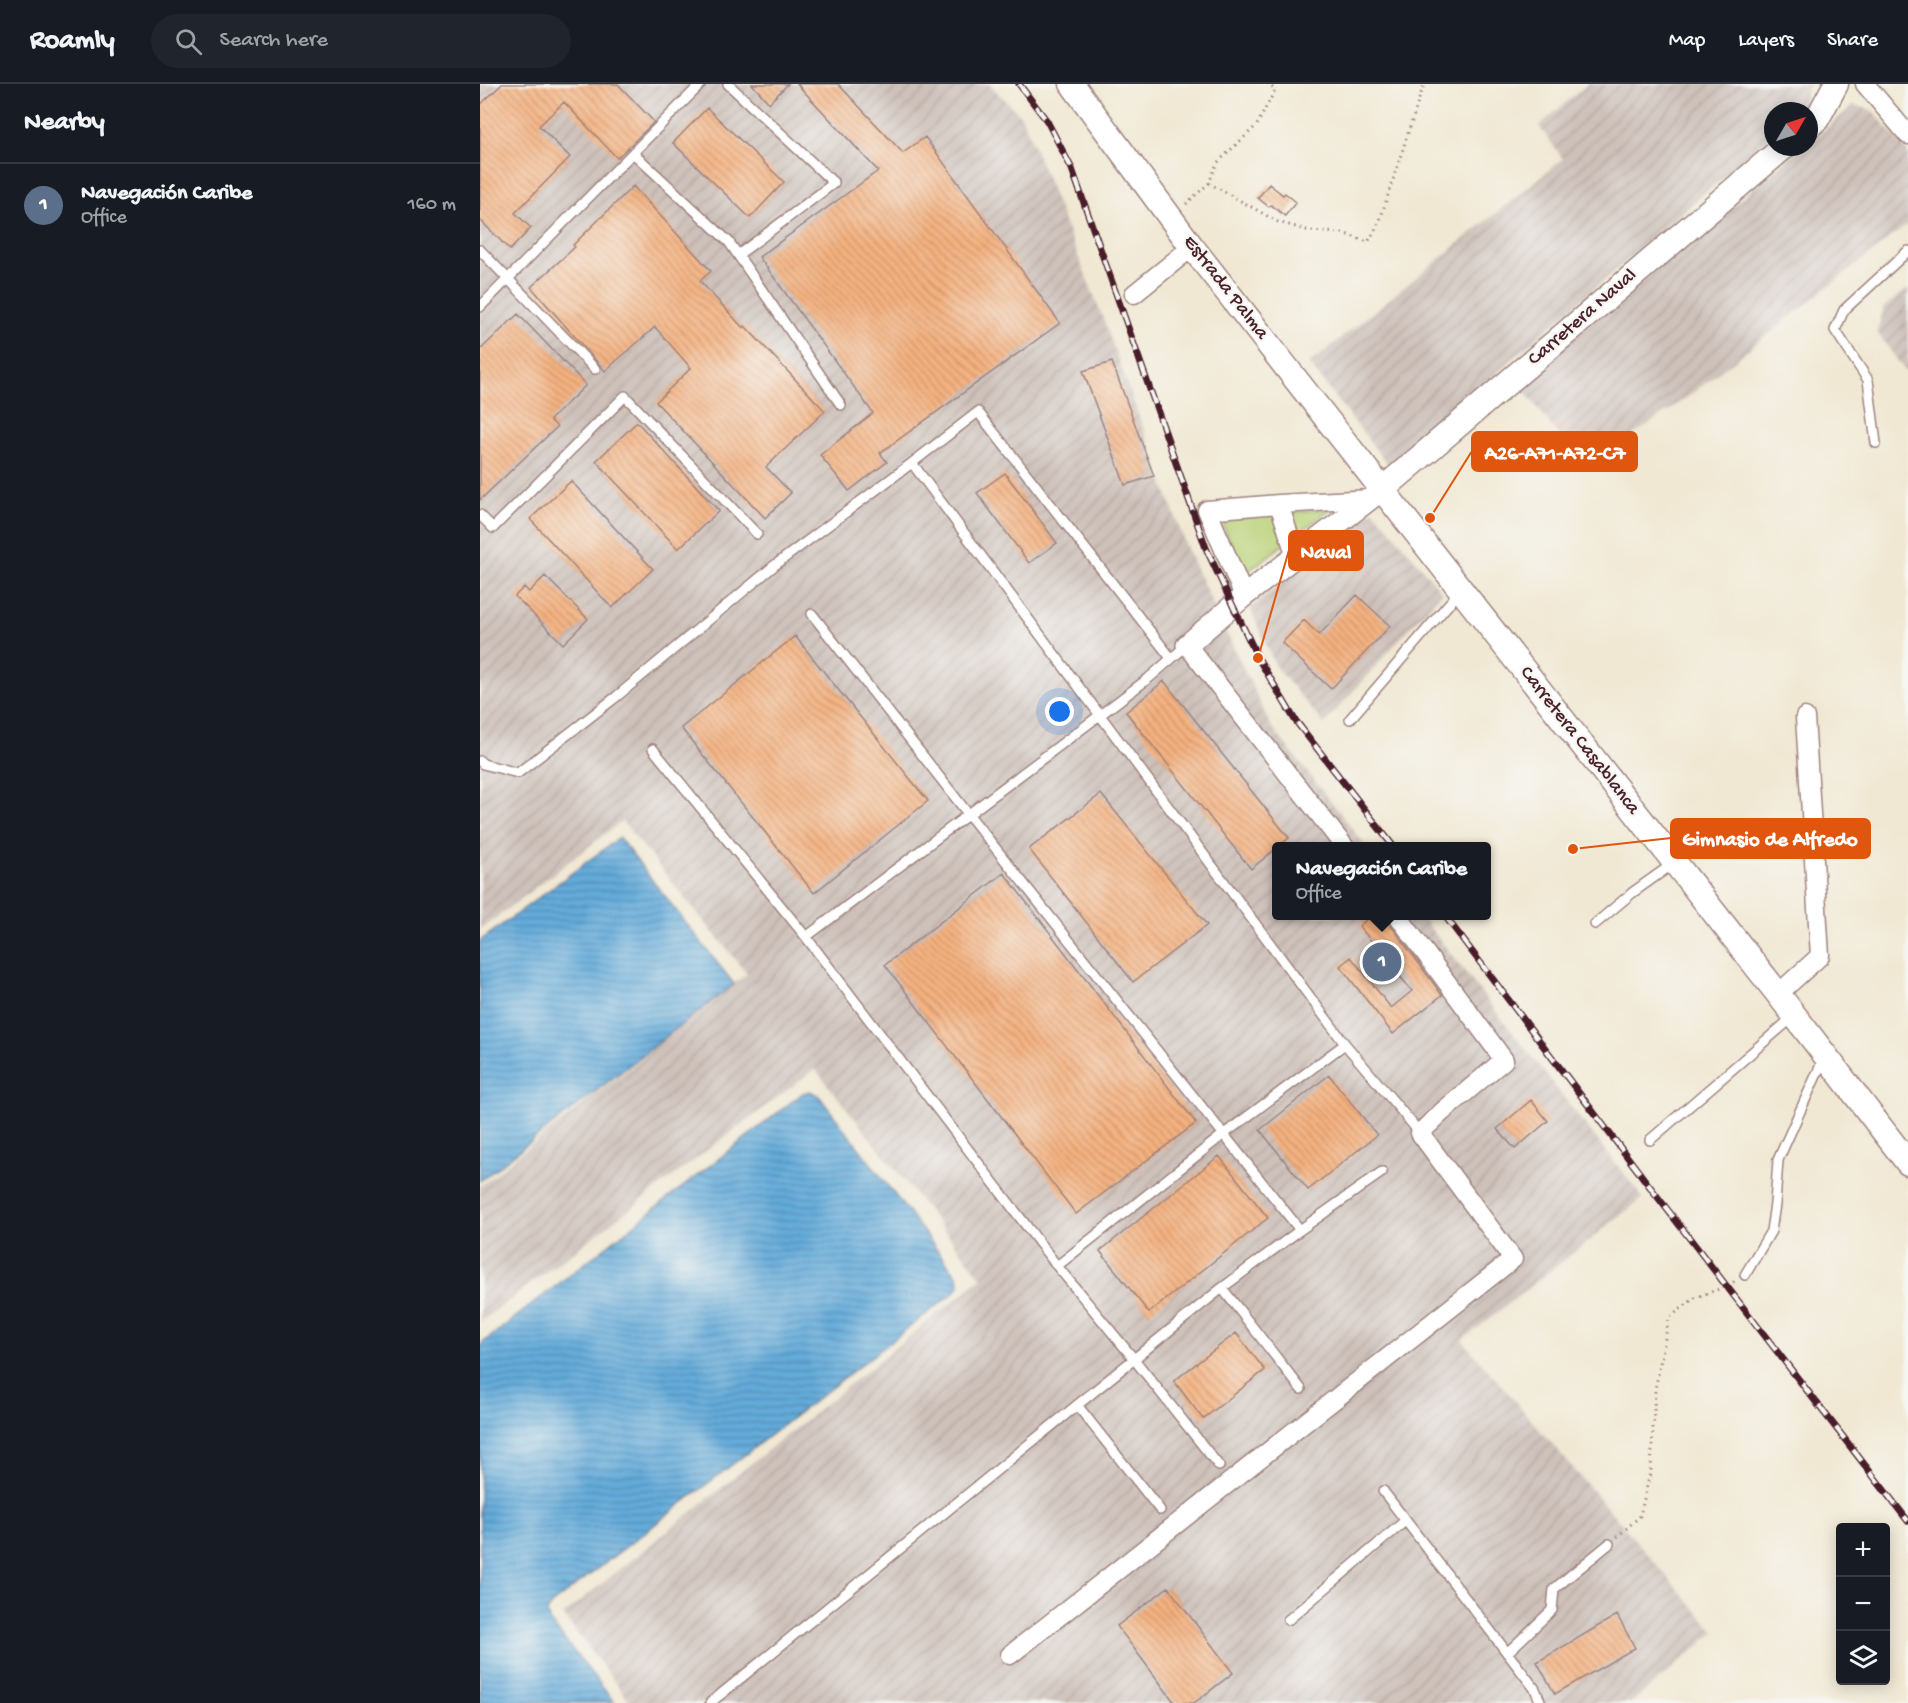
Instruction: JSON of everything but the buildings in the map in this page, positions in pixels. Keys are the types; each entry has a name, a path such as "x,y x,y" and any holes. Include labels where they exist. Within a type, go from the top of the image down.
{"main road":[{"name":"Estrada Palma","path":"1071,84 1377,494"},
{"path":"1818,117 1836,84"},
{"name":"Carretera Naval","path":"1377,494 1773,156"},
{"name":"Carretera Casablanca","path":"1377,494 1461,590 1795,1015 1908,1163"}],"street":[{"path":"1864,84 1908,135"},
{"path":"1134,294 1192,247"},
{"path":"1244,596 1207,510 1377,494"},
{"path":"1341,842 1179,652 1244,596 1377,494"},
{"path":"1279,504 1296,557"},
{"path":"1778,994 1820,956 1805,717"},
{"path":"1010,1654 1513,1259 1420,1134 1442,1112 1504,1060 1402,920"}],"lane":[{"path":"480,307 701,84"},
{"path":"728,84 834,183 738,255"},
{"path":"633,153 729,242 841,405"},
{"path":"480,250 595,369"},
{"path":"1876,443 1868,380 1835,330 1844,310 1908,252"},
{"path":"480,515 493,528 625,396 756,534"},
{"path":"480,760 483,764 518,773 616,697 775,564 978,412 1179,652 1149,678 806,937"},
{"path":"912,463 1345,1044 1420,1134"},
{"path":"1350,719 1461,590"},
{"path":"812,614 1300,1230"},
{"path":"652,749 806,937 1057,1266 1219,1466"},
{"path":"1595,924 1632,893 1674,863"},
{"path":"1650,1140 1795,1015"},
{"path":"1057,1266 1224,1134 1345,1044"},
{"path":"1744,1275 1771,1231 1778,1160 1825,1054"},
{"path":"710,1703 1222,1288 1382,1172"},
{"path":"1222,1288 1301,1389"},
{"path":"1077,1405 1160,1510"},
{"path":"1383,1491 1535,1689 1541,1703"},
{"path":"1288,1620 1405,1521"},
{"path":"1507,1653 1552,1610 1554,1589 1609,1544"}],"path":[{"path":"1171,217 1209,183 1217,164 1257,125 1275,90 1268,84"},
{"path":"1209,183 1278,222 1310,231 1343,233 1368,242 1379,223 1424,84"},
{"path":"1609,1544 1640,1516 1651,1469 1655,1390 1669,1318 1695,1298 1727,1286 1744,1275"}],"shaded area":[{"path":"480,84 989,84 1022,117 1103,318 1189,554 1271,726 1363,842 1272,842 1272,920 1424,920 1643,1198 1462,1340 1715,1632 1631,1703 631,1703 563,1615 982,1278 815,1069 480,1322 480,1186 747,974 622,821 480,930"},
{"path":"1587,84 1808,84 1804,102 1764,102 1764,142 1389,466 1309,364 1563,159 1539,126"},
{"path":"1854,105 1872,110 1908,152 1908,224 1689,396 1585,469 1518,383 1792,156 1818,156 1818,135"},
{"path":"1908,289 1908,375 1877,332 1884,307"},
{"path":"1374,510 1442,592 1324,724 1276,667 1250,608"}],"green space":[{"path":"1332,508 1243,575 1221,520"}],"water":[{"path":"619,838 734,984 480,1181 480,941"},
{"path":"810,1091 819,1096 958,1277 960,1283 956,1291 551,1605 547,1613 549,1620 615,1703 480,1703 480,1345 803,1093"}],"railway":[{"path":"1019,84 1047,121 1072,169 1206,548 1258,658 1295,720 1390,842"},
{"path":"1448,920 1660,1200 1908,1521"}],"place":[{"name":"A26-A71-A72-C7","path":"1430,518"},
{"name":"Naval","path":"1258,658"},
{"name":"Gimnasio de Alfredo","path":"1573,849"},
{"name":"Navegación Caribe","path":"1382,962"}]}
